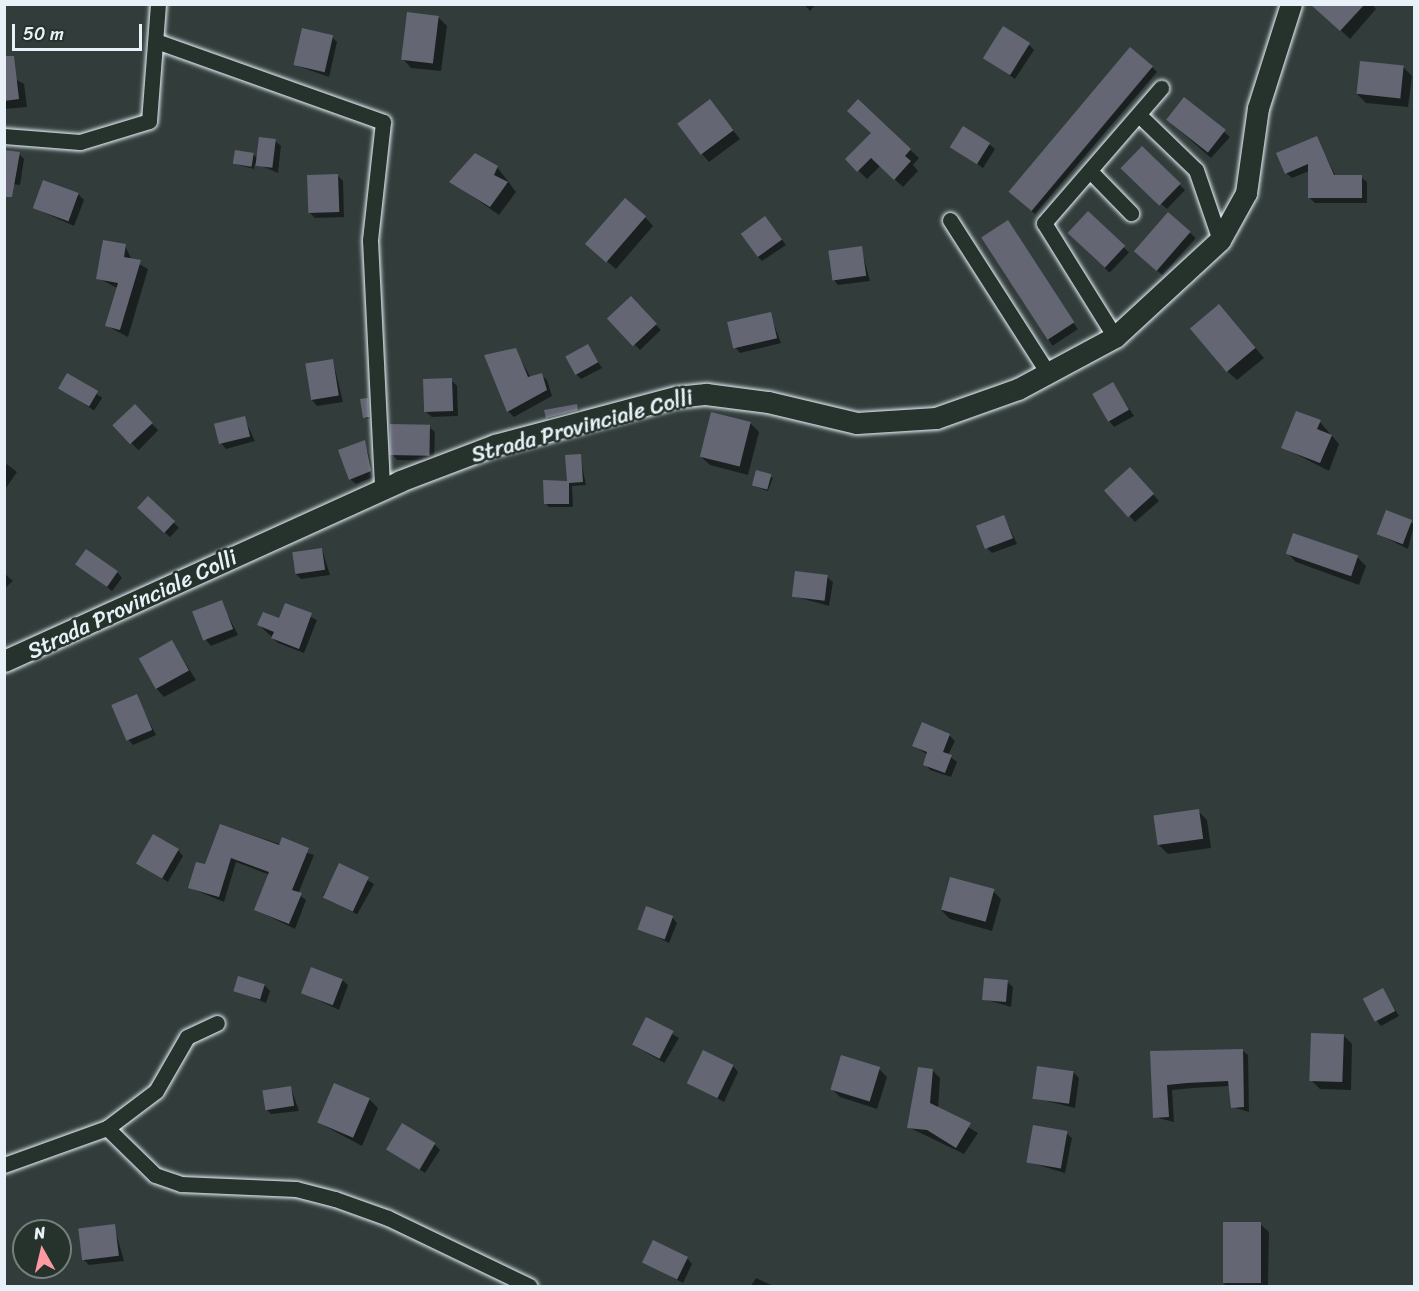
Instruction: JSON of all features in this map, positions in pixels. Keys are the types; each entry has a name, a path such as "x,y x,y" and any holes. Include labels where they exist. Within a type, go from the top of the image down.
{"street":[{"path":"4,136 80,142 149,121 158,4"},
{"name":"Strada Provinciale Colli","path":"4,661 382,489 495,445 676,397 706,394 768,402 857,423 925,419 1018,389 1115,337 1220,240 1246,193 1258,108 1291,4"},
{"path":"156,41 383,122 370,240 382,489"},
{"path":"1115,337 1044,223 1161,88"},
{"path":"1139,115 1196,170 1220,240"},
{"path":"1090,171 1131,213"},
{"path":"950,220 1048,373"},
{"path":"4,1165 107,1128 156,1091 187,1036 217,1023"},
{"path":"107,1128 155,1175 181,1184 296,1189 335,1199 388,1218 529,1287"}],"building":[{"path":"1310,4 1365,4 1340,31"},
{"path":"407,12 439,16 433,64 401,60"},
{"path":"1003,26 1030,43 1010,75 983,58"},
{"path":"302,28 333,35 325,72 293,65"},
{"path":"1130,47 1153,66 1031,211 1009,192"},
{"path":"4,56 14,56 19,99 4,101"},
{"path":"1360,61 1404,66 1400,98 1357,94"},
{"path":"1184,97 1226,130 1208,152 1166,120"},
{"path":"710,99 733,130 701,155 677,124"},
{"path":"858,99 911,149 905,156 911,161 894,180 871,158 857,172 845,159 871,133 847,111"},
{"path":"963,126 990,143 977,164 950,147"},
{"path":"1317,136 1334,175 1362,175 1362,198 1308,198 1308,164 1285,174 1276,153"},
{"path":"259,137 276,139 272,168 255,166"},
{"path":"1142,146 1181,184 1159,206 1120,168"},
{"path":"4,150 20,152 12,197 4,197"},
{"path":"235,150 254,153 252,167 233,164"},
{"path":"475,153 498,166 494,175 508,182 490,207 449,182"},
{"path":"338,174 339,212 308,213 307,175"},
{"path":"43,180 79,193 68,221 33,208"},
{"path":"625,198 646,216 606,262 585,244"},
{"path":"1088,211 1125,246 1105,268 1068,233"},
{"path":"1168,212 1191,232 1157,271 1134,251"},
{"path":"765,216 782,239 758,257 741,234"},
{"path":"1008,220 1074,322 1048,340 981,237"},
{"path":"103,240 126,244 124,257 141,260 120,330 105,326 118,283 96,279"},
{"path":"862,246 866,276 833,280 828,251"},
{"path":"631,296 657,324 633,346 607,319"},
{"path":"1219,304 1256,348 1227,372 1190,328"},
{"path":"771,312 777,338 733,348 727,322"},
{"path":"588,344 598,362 575,375 565,357"},
{"path":"516,348 528,377 542,373 547,390 507,412 484,355"},
{"path":"333,359 339,396 311,400 305,363"},
{"path":"67,373 98,391 89,407 58,389"},
{"path":"452,378 453,411 424,412 423,379"},
{"path":"1113,382 1129,410 1108,422 1092,394"},
{"path":"368,398 369,417 363,418 360,399"},
{"path":"135,404 153,423 130,444 112,425"},
{"path":"577,404 578,410 546,418 544,410"},
{"path":"1296,411 1321,420 1317,429 1332,435 1320,463 1281,448"},
{"path":"711,412 751,422 740,467 700,457"},
{"path":"245,416 250,436 219,444 214,424"},
{"path":"390,424 430,425 429,456 389,455"},
{"path":"365,440 371,471 349,480 338,450"},
{"path":"581,454 583,482 569,483 569,504 544,504 543,480 567,481 565,455"},
{"path":"1130,467 1154,494 1128,517 1104,490"},
{"path":"756,470 771,474 767,490 752,485"},
{"path":"148,496 175,521 164,533 137,508"},
{"path":"1386,510 1412,520 1403,544 1377,534"},
{"path":"1004,515 1013,538 985,549 976,526"},
{"path":"1293,533 1358,555 1351,576 1286,554"},
{"path":"322,548 325,570 295,574 292,552"},
{"path":"86,549 118,571 107,587 75,565"},
{"path":"795,571 828,575 825,601 792,597"},
{"path":"222,600 233,629 203,640 192,611"},
{"path":"285,603 312,613 299,649 271,638 274,632 257,625 263,612 279,618"},
{"path":"172,640 189,671 156,689 139,658"},
{"path":"137,694 152,730 126,741 111,705"},
{"path":"922,722 950,734 943,752 952,755 945,773 923,765 927,752 912,746"},
{"path":"1199,809 1203,839 1158,845 1153,815"},
{"path":"220,824 279,845 282,837 309,848 292,890 302,893 289,924 254,910 269,872 231,858 219,897 188,888 196,862 205,864"},
{"path":"153,834 179,849 162,878 136,863"},
{"path":"339,863 369,877 353,911 323,897"},
{"path":"950,877 994,889 986,922 941,910"},
{"path":"646,906 673,916 665,939 637,929"},
{"path":"311,967 343,979 333,1005 301,993"},
{"path":"238,976 265,984 260,999 233,991"},
{"path":"984,978 1008,980 1006,1002 982,1000"},
{"path":"1383,988 1395,1011 1375,1022 1363,999"},
{"path":"646,1017 674,1031 660,1059 632,1045"},
{"path":"1311,1033 1344,1034 1342,1082 1309,1081"},
{"path":"1243,1049 1244,1107 1231,1108 1228,1081 1167,1085 1169,1117 1153,1118 1150,1051"},
{"path":"703,1050 734,1065 717,1098 687,1083"},
{"path":"841,1055 880,1067 870,1101 830,1089"},
{"path":"1037,1066 1074,1071 1069,1104 1032,1099"},
{"path":"918,1067 933,1069 930,1103 971,1123 956,1148 927,1130 907,1128"},
{"path":"334,1083 370,1098 353,1138 317,1123"},
{"path":"291,1086 294,1106 265,1110 262,1091"},
{"path":"402,1123 435,1143 419,1170 386,1150"},
{"path":"1033,1125 1067,1131 1061,1169 1026,1162"},
{"path":"1223,1222 1261,1222 1261,1283 1223,1283"},
{"path":"115,1224 119,1256 82,1260 78,1229"},
{"path":"653,1240 688,1257 677,1280 642,1262"}]}
